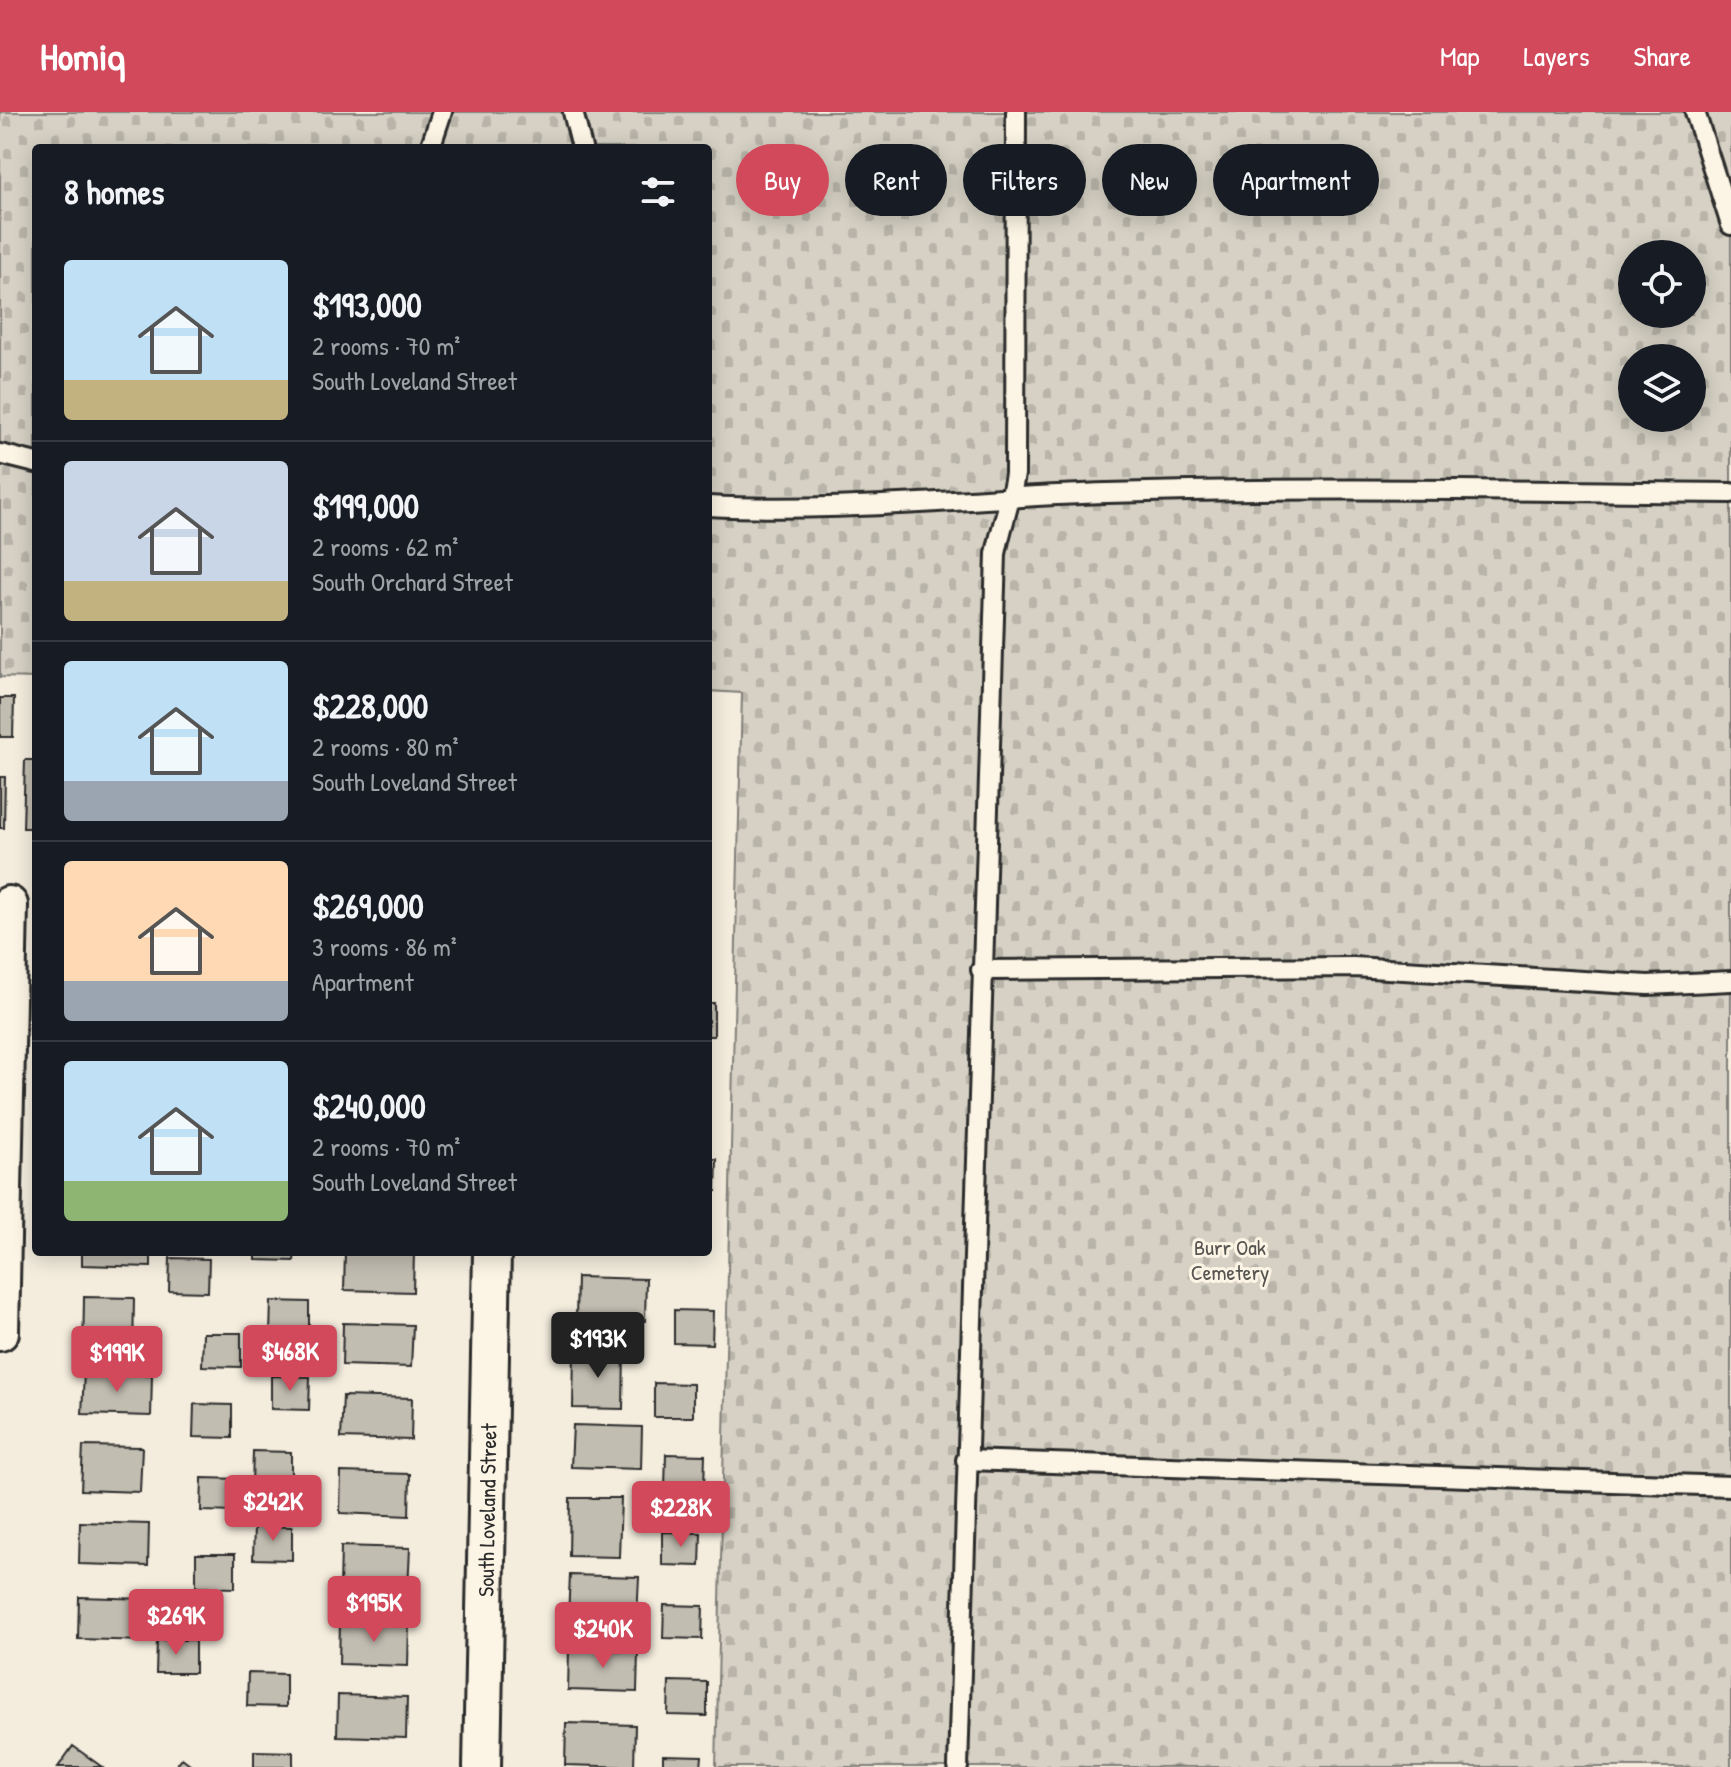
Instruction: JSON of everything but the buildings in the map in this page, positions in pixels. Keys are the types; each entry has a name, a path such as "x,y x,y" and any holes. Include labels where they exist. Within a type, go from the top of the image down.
{"street":[{"path":"0,1332 15,906"},
{"name":"South Loveland Street","path":"482,1767 492,1256"}],"lane":[{"path":"431,144 442,112"},
{"path":"573,112 581,144"},
{"path":"958,1767 996,554 1015,474 1016,112"},
{"path":"1695,112 1731,225"},
{"path":"0,454 32,462"},
{"path":"712,506 777,509 1109,493 1409,490 1731,493"},
{"path":"981,970 1354,967 1648,985 1731,981"},
{"path":"966,1460 1731,1486"}],"green space":[{"name":"Burr Oak Cemetery","path":"0,112 1731,112 1731,1767 716,1767 742,693 712,691 712,144 32,144 32,678 0,677"}]}
